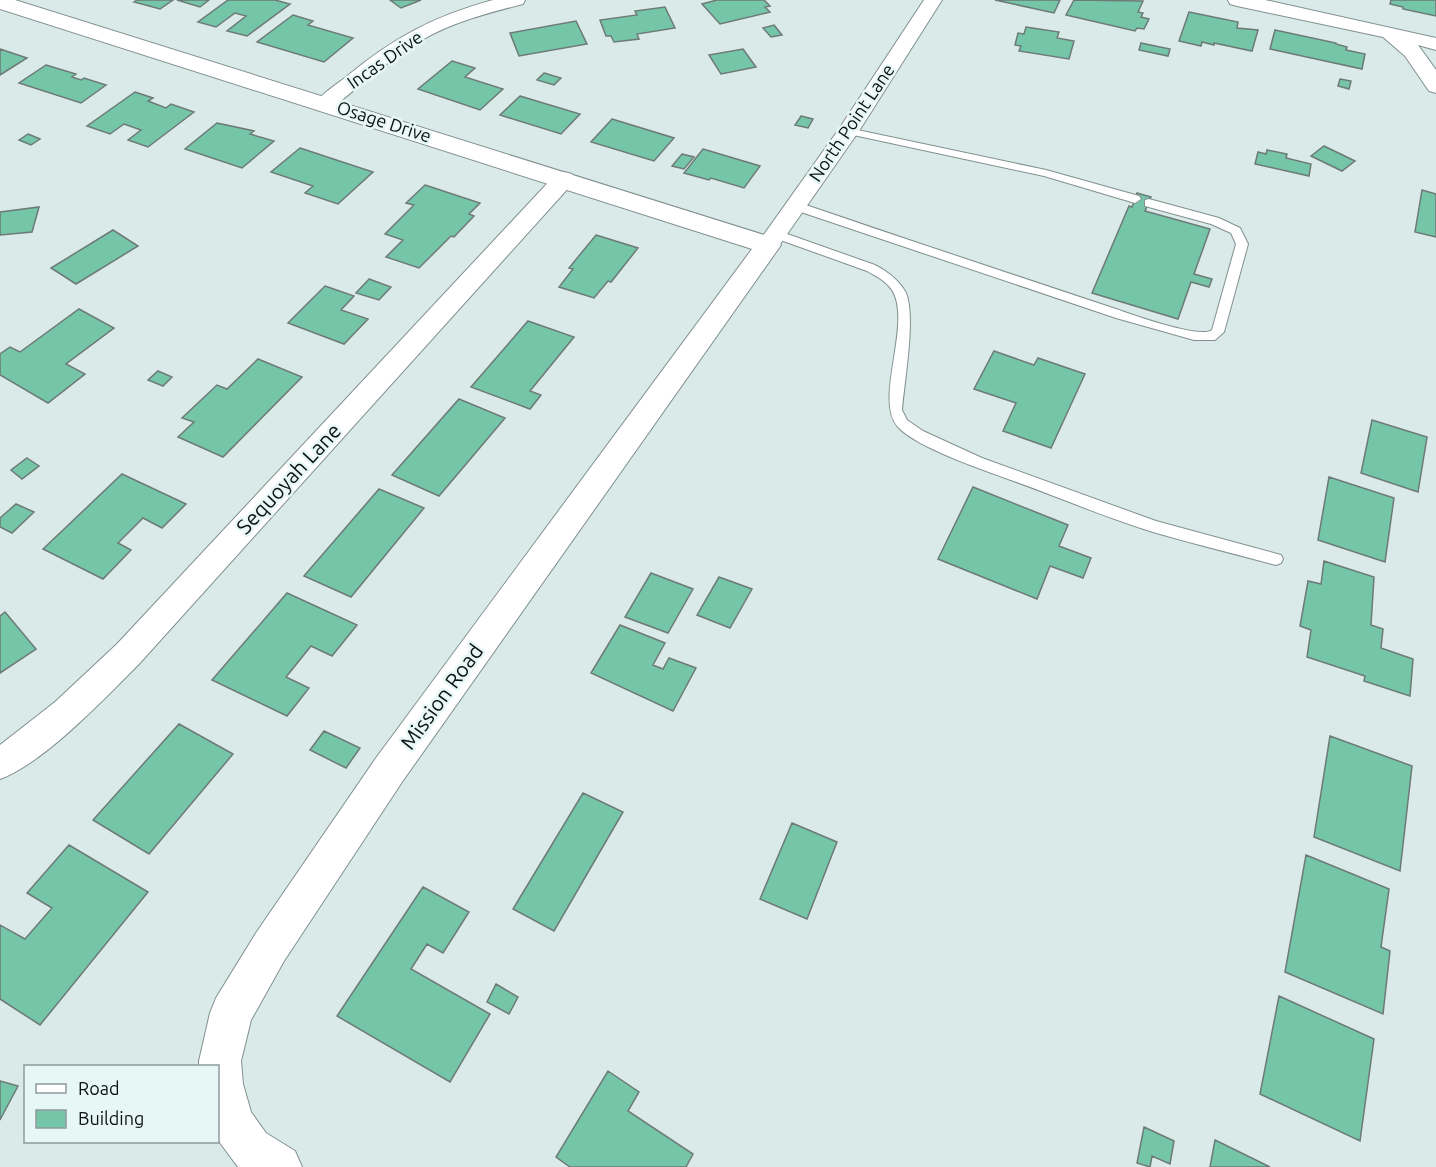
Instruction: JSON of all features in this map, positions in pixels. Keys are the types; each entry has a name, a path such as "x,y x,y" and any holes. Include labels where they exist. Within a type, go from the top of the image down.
{"street":[{"name":"Incas Drive","path":"325,104 381,58 424,32 472,12 516,0"},
{"name":"North Point Lane","path":"772,239 848,131 933,0"},
{"path":"1237,0 1436,44"},
{"name":"Osage Drive","path":"0,2 564,179 772,239"},
{"path":"1379,30 1411,48 1436,87"},
{"name":"Sequoyah Lane","path":"0,764 81,700 128,654 564,179"},
{"name":"Mission Road","path":"279,1167 250,1149 232,1123 221,1084 220,1061 231,1013 270,947 389,770 772,239"}],"lane":[{"path":"848,131 1046,173 1135,199"},
{"path":"796,206 1120,315 1194,336 1211,337 1218,332 1242,244 1236,231 1215,221 1149,203"},
{"path":"772,239 871,268 895,285 903,305 895,410 902,423 918,435 977,462 1154,526 1276,559"}],"building":[{"path":"137,0 173,0 160,9 134,2"},
{"path":"177,0 209,0 200,7"},
{"path":"228,0 275,0 290,4 247,36 227,31 246,16 235,13 216,27 198,22"},
{"path":"390,0 421,0 401,8"},
{"path":"717,0 764,0 770,6 765,7 770,12 720,24 702,4"},
{"path":"995,0 1060,0 1054,13"},
{"path":"1074,0 1143,1 1138,12 1143,13 1141,17 1149,19 1144,29 1137,28 1135,31 1066,15"},
{"path":"1391,0 1436,0 1436,16 1403,9 1403,7 1390,4"},
{"path":"665,7 675,28 637,34 639,39 614,42 611,36 606,36 600,20 637,15 635,11"},
{"path":"1189,12 1238,22 1237,28 1258,30 1252,51 1214,43 1214,45 1202,42 1201,46 1179,41"},
{"path":"293,15 313,21 308,25 353,38 324,62 257,42"},
{"path":"576,21 587,44 519,56 510,33"},
{"path":"774,25 782,35 771,37 763,28"},
{"path":"1026,27 1059,32 1057,38 1074,41 1069,59 1019,51 1021,46 1015,45 1018,33 1024,34"},
{"path":"1275,30 1336,43 1347,47 1346,50 1365,54 1362,69 1270,49"},
{"path":"1141,43 1170,49 1168,56 1139,50"},
{"path":"0,49 27,58 0,75"},
{"path":"743,49 756,67 721,74 709,55"},
{"path":"452,61 475,68 465,77 503,89 480,110 418,89"},
{"path":"46,65 76,74 72,77 81,80 84,78 106,85 81,103 19,83"},
{"path":"544,73 561,78 554,85 537,80"},
{"path":"1340,79 1351,81 1349,89 1338,86"},
{"path":"135,92 153,98 148,101 166,108 171,104 194,112 148,147 128,140 141,130 124,124 110,134 87,126"},
{"path":"520,96 580,114 561,134 500,115"},
{"path":"801,116 813,119 808,128 795,125"},
{"path":"612,119 674,138 654,161 591,142"},
{"path":"217,123 254,131 250,134 274,141 242,168 185,149"},
{"path":"28,134 40,139 31,145 19,140"},
{"path":"1324,146 1355,161 1342,171 1311,156"},
{"path":"300,148 373,172 338,204 305,193 313,186 271,172"},
{"path":"703,149 760,166 744,188 684,173"},
{"path":"1267,150 1287,154 1286,158 1311,164 1309,176 1255,164 1258,152 1266,154"},
{"path":"682,154 694,157 684,169 672,166"},
{"path":"425,185 480,203 469,214 474,216 419,268 386,257 403,240 385,234 414,205 406,203"},
{"path":"1422,190 1436,194 1436,237 1415,232"},
{"path":"1137,193 1151,197 1145,211 1210,229 1194,274 1212,279 1209,287 1191,282 1178,319 1092,293 1129,206 1132,207"},
{"path":"39,207 32,232 0,235 0,212"},
{"path":"113,230 138,246 76,284 51,268"},
{"path":"596,235 638,248 611,282 608,281 594,298 559,287 573,269 569,268"},
{"path":"369,279 391,287 379,300 356,293"},
{"path":"325,286 354,296 341,310 368,319 344,344 288,323"},
{"path":"79,309 114,328 66,364 85,374 48,403 0,375 0,354 10,347 20,352"},
{"path":"528,321 574,337 530,391 541,395 530,409 471,387"},
{"path":"994,351 1034,365 1038,358 1085,374 1051,448 1003,431 1016,403 974,389"},
{"path":"258,359 302,377 223,457 178,437 194,422 182,418 217,385 227,389"},
{"path":"158,371 172,377 163,386 148,380"},
{"path":"459,399 505,418 439,496 392,475"},
{"path":"1372,420 1427,437 1418,492 1361,473"},
{"path":"27,458 39,466 22,479 11,470"},
{"path":"122,474 186,504 162,528 143,518 118,543 131,550 103,579 43,549"},
{"path":"1329,477 1394,498 1385,562 1318,540"},
{"path":"973,487 1068,525 1059,546 1091,558 1083,578 1050,566 1037,599 938,559"},
{"path":"379,489 424,508 351,597 304,576"},
{"path":"16,504 34,512 12,533 0,527 0,518"},
{"path":"1324,561 1374,577 1371,625 1383,629 1381,648 1413,659 1410,696 1364,681 1365,676 1307,657 1311,630 1300,626 1308,581 1321,584"},
{"path":"651,573 693,589 668,633 625,617"},
{"path":"719,577 752,589 730,628 697,615"},
{"path":"287,593 357,625 332,656 311,646 286,677 309,688 287,716 212,680"},
{"path":"5,612 36,649 0,673 0,616"},
{"path":"620,625 665,643 653,665 663,669 669,658 696,668 673,711 591,673"},
{"path":"179,724 233,754 149,854 93,820"},
{"path":"324,731 360,748 346,768 310,750"},
{"path":"1330,736 1412,766 1400,871 1314,837"},
{"path":"583,793 623,812 554,931 513,909"},
{"path":"792,823 837,842 807,919 760,899"},
{"path":"69,845 148,892 40,1025 0,999 0,925 25,939 52,908 27,893"},
{"path":"1306,855 1389,889 1381,947 1390,951 1383,1014 1285,972"},
{"path":"423,887 469,912 443,953 427,944 411,969 490,1014 450,1082 337,1016"},
{"path":"496,984 518,997 509,1014 487,1002"},
{"path":"1279,996 1374,1039 1360,1141 1260,1094"},
{"path":"608,1071 639,1092 628,1111 693,1154 686,1167 570,1167 556,1157"},
{"path":"0,1081 18,1086 0,1120"},
{"path":"1144,1127 1174,1141 1170,1164 1152,1156 1150,1167 1137,1163"},
{"path":"1215,1140 1270,1167 1210,1167"}]}
